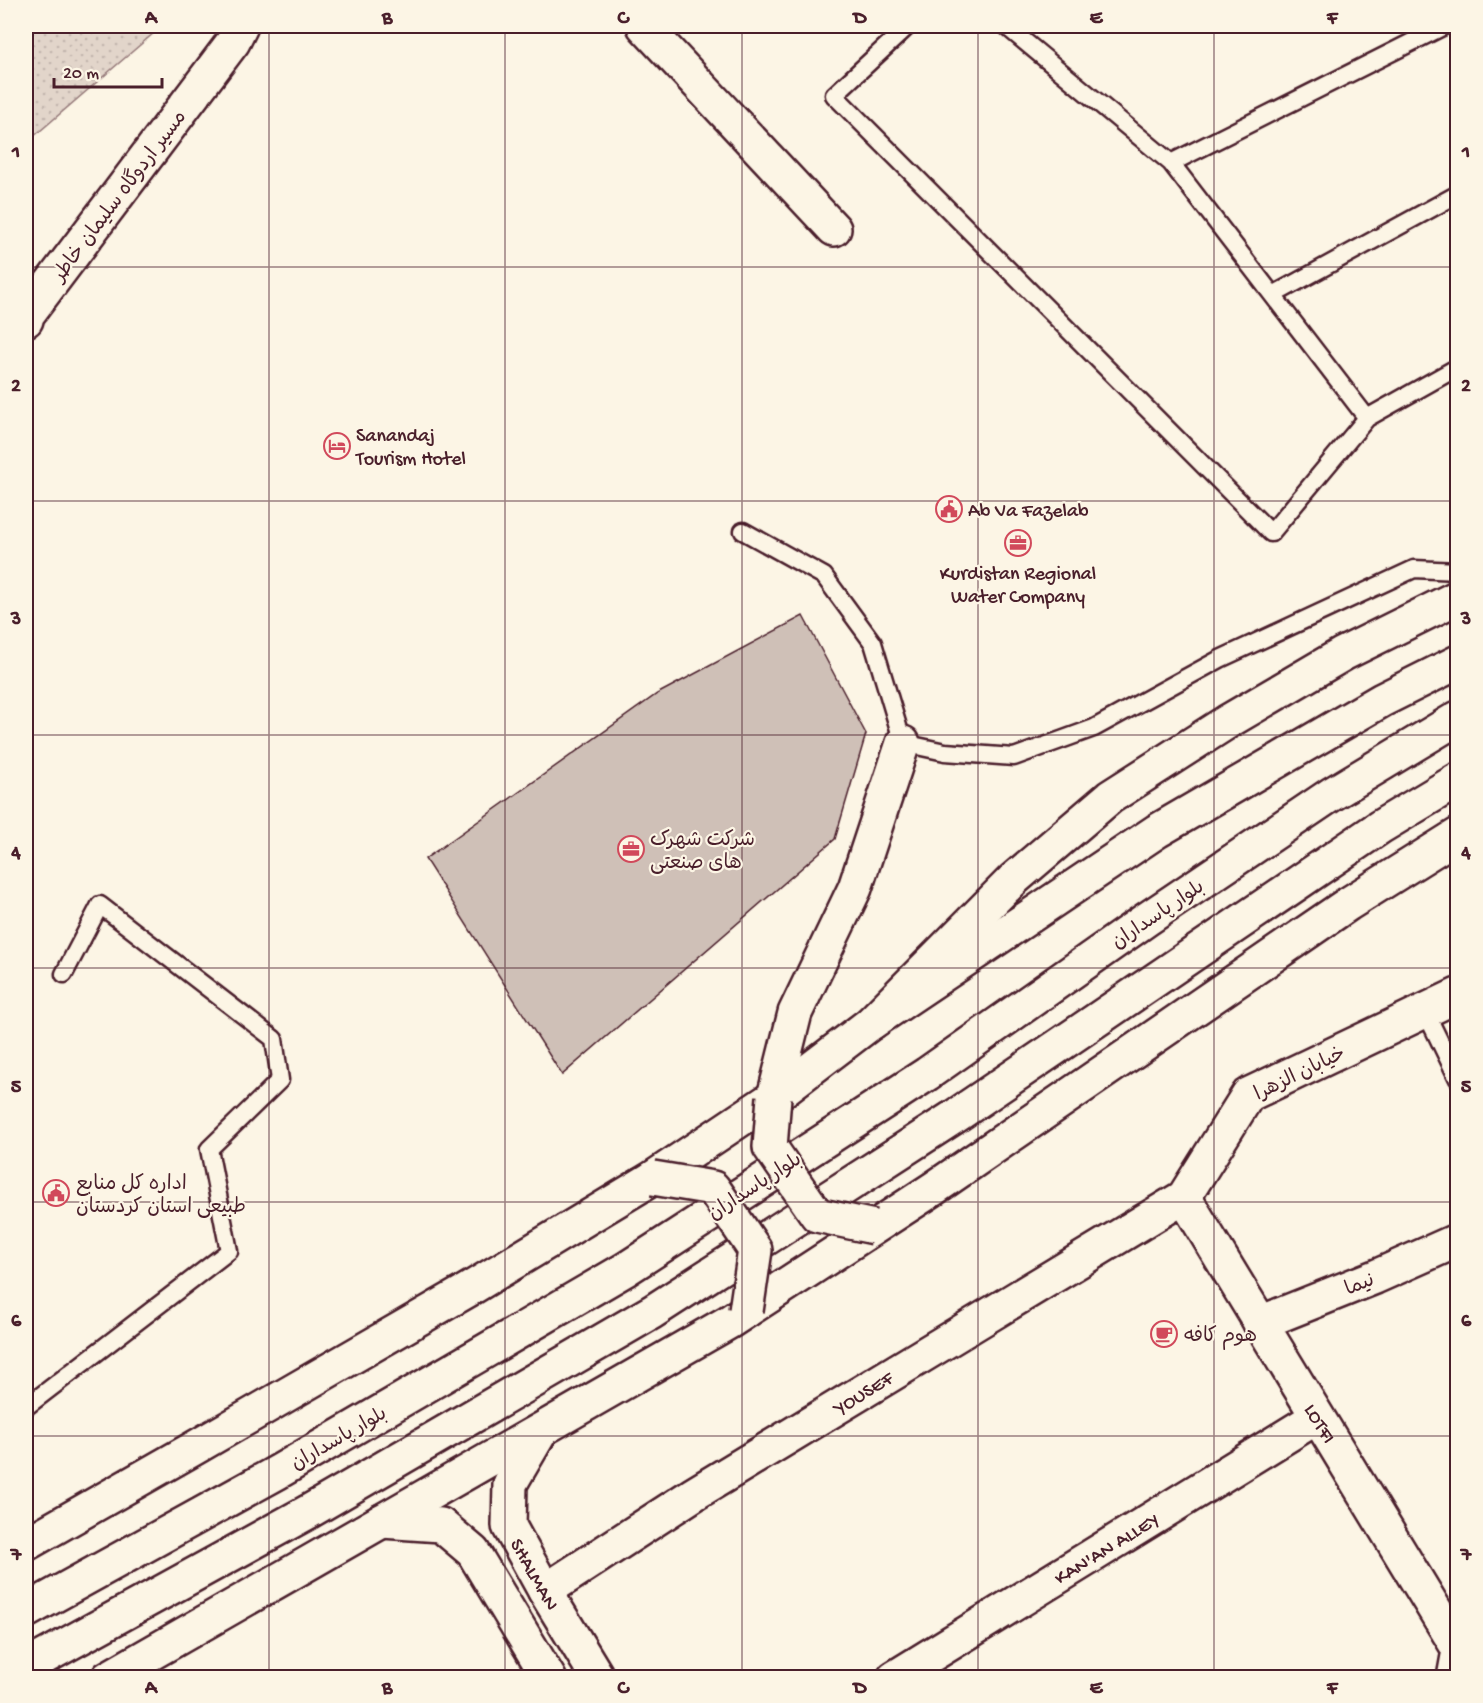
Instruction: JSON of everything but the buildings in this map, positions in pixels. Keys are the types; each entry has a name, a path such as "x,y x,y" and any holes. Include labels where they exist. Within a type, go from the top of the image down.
{"main road":[{"path":"644,26 834,230"},
{"name":"مسیر اردوگاه سلیمان خاطر","path":"26,320 27,315 243,31"},
{"path":"871,1023 1014,879 1110,797 1227,722 1323,666 1458,597"},
{"path":"26,1544 468,1290 653,1178 774,1097 871,1023 1157,831 1382,700 1458,662"},
{"name":"بلوار پاسداران","path":"26,1611 278,1472 626,1269 927,1074 1147,919 1332,794 1458,718"},
{"path":"874,1227 816,1215 770,1147 774,1097 795,1013 855,888 903,743"},
{"path":"26,1667 308,1512 652,1312 954,1117 1380,827 1458,780"},
{"path":"108,1677 542,1431 746,1311 942,1183 1348,904 1458,836"},
{"name":"خیابان الزهرا","path":"1184,1197 1248,1095 1458,995"},
{"path":"653,1178 713,1188 755,1250 746,1311"},
{"name":"LOTFI","path":"1184,1197 1458,1648"},
{"name":"YOUSEF","path":"545,1591 694,1494 1184,1197"},
{"name":"نیما","path":"1260,1323 1375,1277 1458,1240"},
{"name":"KAN'AN ALLEY","path":"894,1677 1317,1417"},
{"name":"SHALMAN","path":"542,1431 510,1484 509,1526 545,1591 598,1677"},
{"name":"SHALMAN","path":"382,1521 441,1525 473,1552 549,1677"},
{"path":"119,1677 167,1644"},
{"path":"1454,1677 1458,1656"}],"lane":[{"path":"908,26 834,95 1271,534 1367,418 1458,367"},
{"path":"1006,26 1171,163 1367,418"},
{"path":"1171,163 1444,26"},
{"path":"1273,295 1458,194"},
{"path":"743,531 824,576 873,643 903,743 945,752 1014,757 1094,728 1220,659 1414,569 1458,571"},
{"path":"26,1407 228,1251 209,1149 280,1080 274,1039 100,905 64,974"},
{"path":"1425,1011 1458,1079"}],"shaded area":[{"path":"26,26 162,26 26,143"}],"place":[{"name":"Sanandaj Tourism Hotel","path":"337,446"},
{"name":"Ab Va Fazelab","path":"949,509"},
{"name":"Kurdistan Regional Water Company","path":"1018,543"},
{"name":"شرکت شهرک های صنعتی","path":"631,849"},
{"name":"اداره کل منابع طبیعی استان کردستان","path":"56,1193"},
{"name":"هوم کافه","path":"1164,1334"}]}
